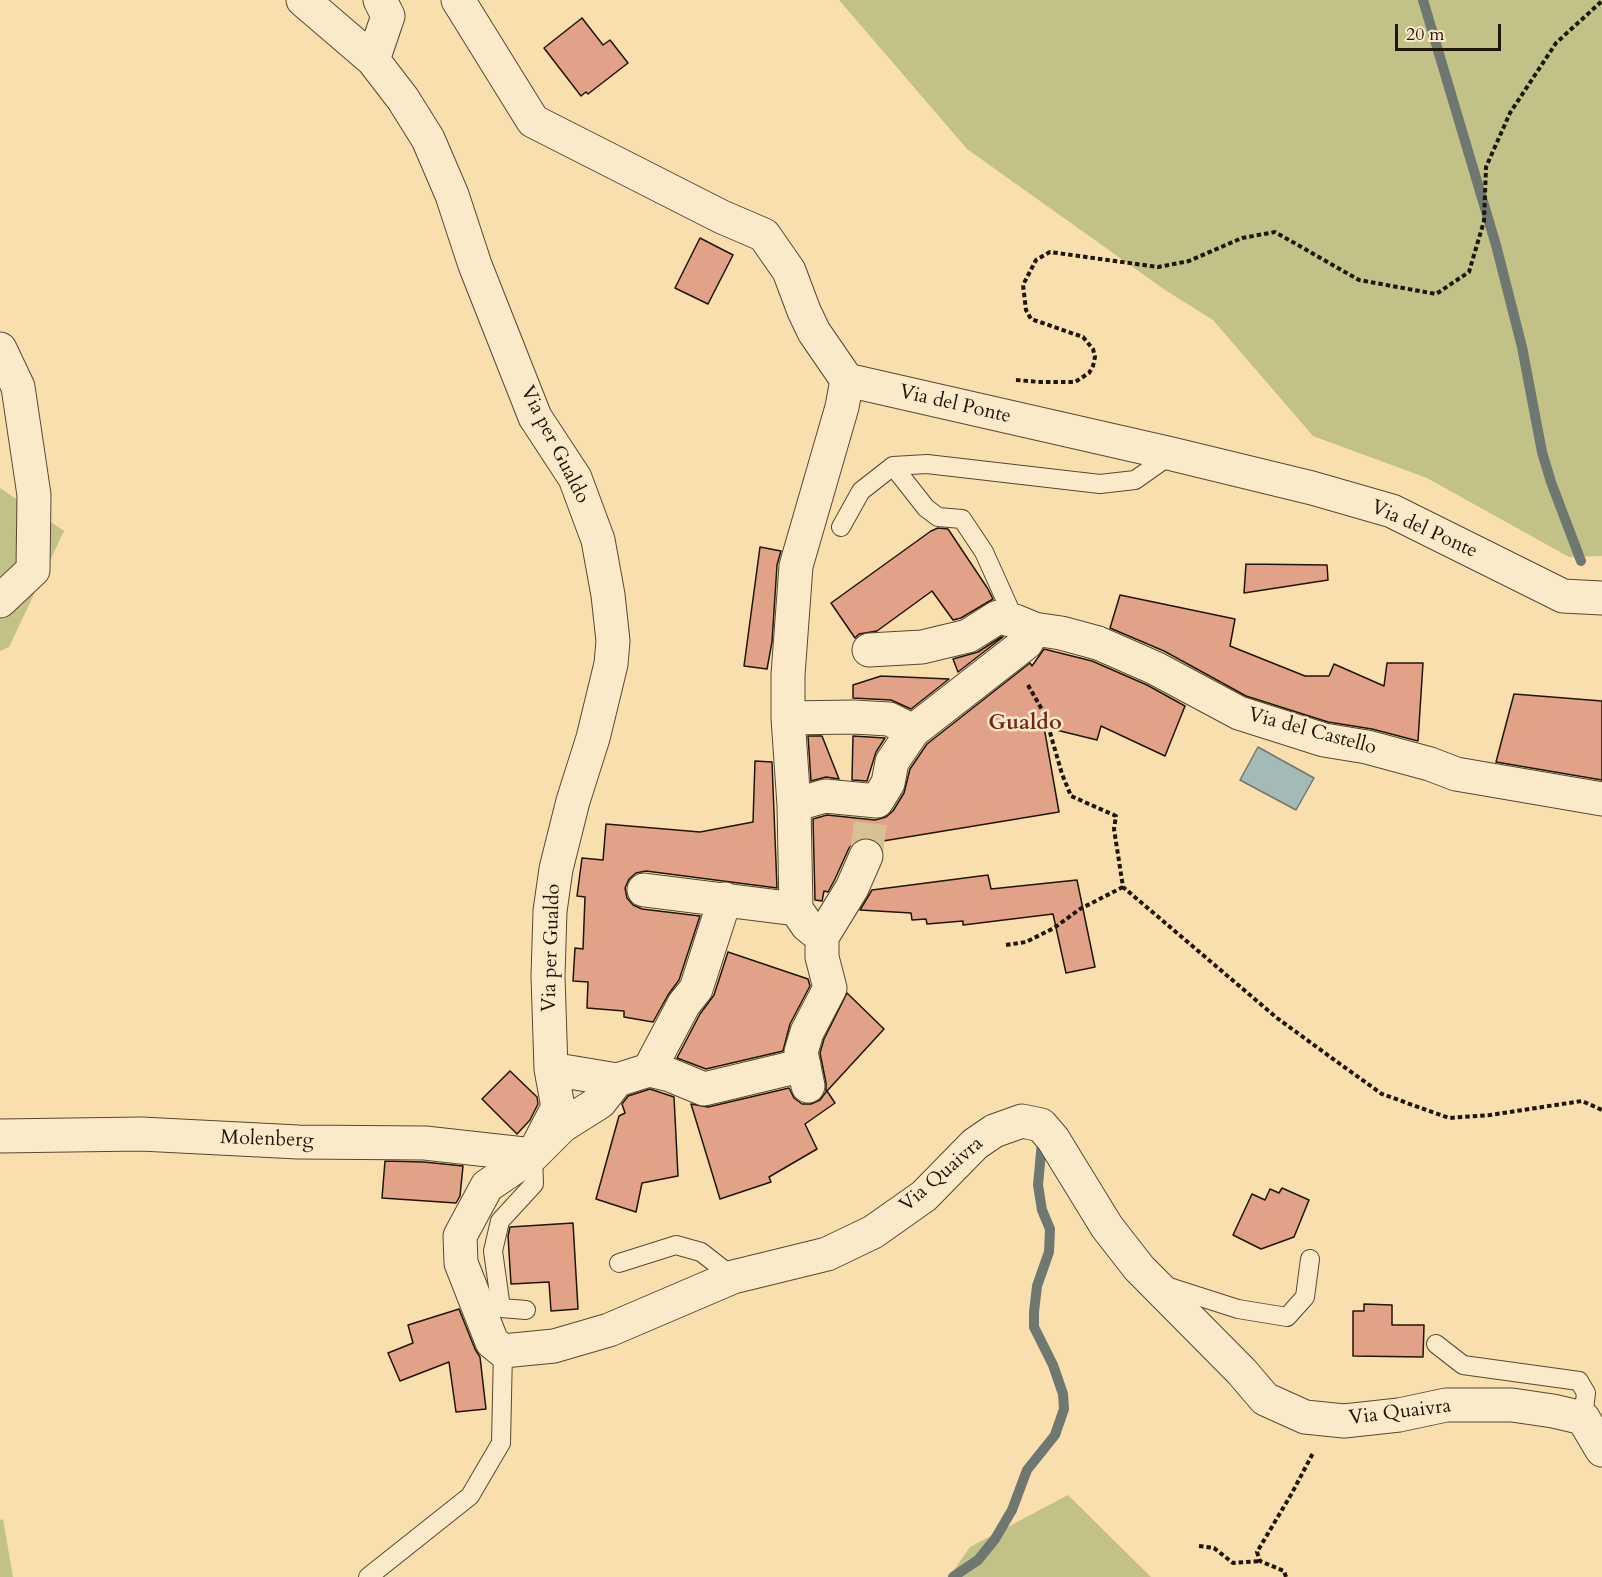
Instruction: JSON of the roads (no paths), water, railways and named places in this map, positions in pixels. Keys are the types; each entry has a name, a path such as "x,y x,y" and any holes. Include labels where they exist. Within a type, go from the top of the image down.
{"street":[{"name":"Via per Gualdo","path":"303,0 373,60 403,99 428,139 452,195 475,265 535,417 575,478 598,540 613,640 611,664 556,869 550,911 548,976 551,1069 558,1107 533,1155"},
{"path":"373,60 388,16 380,0"},
{"path":"458,0 533,121 722,217 764,235 789,271 814,332 847,380 842,407 796,566 788,675 788,718 794,805 795,909 807,925 822,937"},
{"path":"0,349 18,387 34,495 33,570 0,601"},
{"name":"Via del Ponte","path":"847,380 1172,454 1312,488 1392,511 1563,596 1602,598"},
{"name":"Via del Castello","path":"869,650 922,647 968,636 998,617 1098,643 1155,668 1239,713 1324,740 1367,747 1430,764 1456,774 1602,799"},
{"path":"794,805 825,796 874,805 888,783 892,762 914,731 1026,644 1025,625"},
{"path":"788,718 889,719 914,731"},
{"path":"551,1069 617,1080 649,1070 670,1075 704,1089 806,1077 801,1052 807,1032 830,988 822,957 822,937 852,888 866,856"},
{"path":"644,890 795,909"},
{"path":"649,1070 684,1004 696,989 725,899"},
{"path":"503,1352 492,1342 461,1263 460,1236 487,1186 533,1155 562,1126 600,1102 617,1080"},
{"name":"Via Quaivra","path":"503,1352 554,1346 609,1330 733,1277 826,1254 873,1232 924,1196 984,1138 994,1131 1022,1121 1041,1125 1053,1139 1107,1227 1152,1282 1242,1372 1265,1399 1305,1417 1344,1421 1399,1415 1446,1406 1468,1405 1512,1405 1582,1418"},
{"name":"Molenberg","path":"0,1136 141,1134 298,1142 425,1143 533,1155"},
{"path":"1582,1418 1602,1450"}],"lane":[{"path":"841,527 861,491 893,466 927,464 1100,484 1135,480 1172,454"},
{"path":"893,466 926,508 938,517 962,519 984,552 1025,625"},
{"path":"526,1310 501,1308 493,1251 500,1221 534,1184 533,1155"},
{"path":"619,1263 676,1245 701,1252 733,1277"},
{"path":"1152,1282 1238,1309 1287,1317 1305,1297 1310,1259"},
{"path":"1436,1344 1463,1365 1579,1381 1586,1393 1582,1418"},
{"path":"368,1577 470,1496 501,1443 503,1352"}],"water":[{"path":"1258,747 1314,778 1296,810 1240,780"}],"waterway":[{"path":"1423,0 1496,245 1522,347 1542,452 1581,561"},
{"path":"953,1577 978,1560 995,1539 1012,1510 1027,1470 1055,1435 1064,1409 1063,1394 1053,1365 1034,1327 1037,1286 1049,1252 1050,1229 1042,1210 1038,1185 1042,1142"}],"tunnel":[{"path":"866,856 872,810"}],"district":[{"name":"Gualdo","path":"1025,724"}]}
